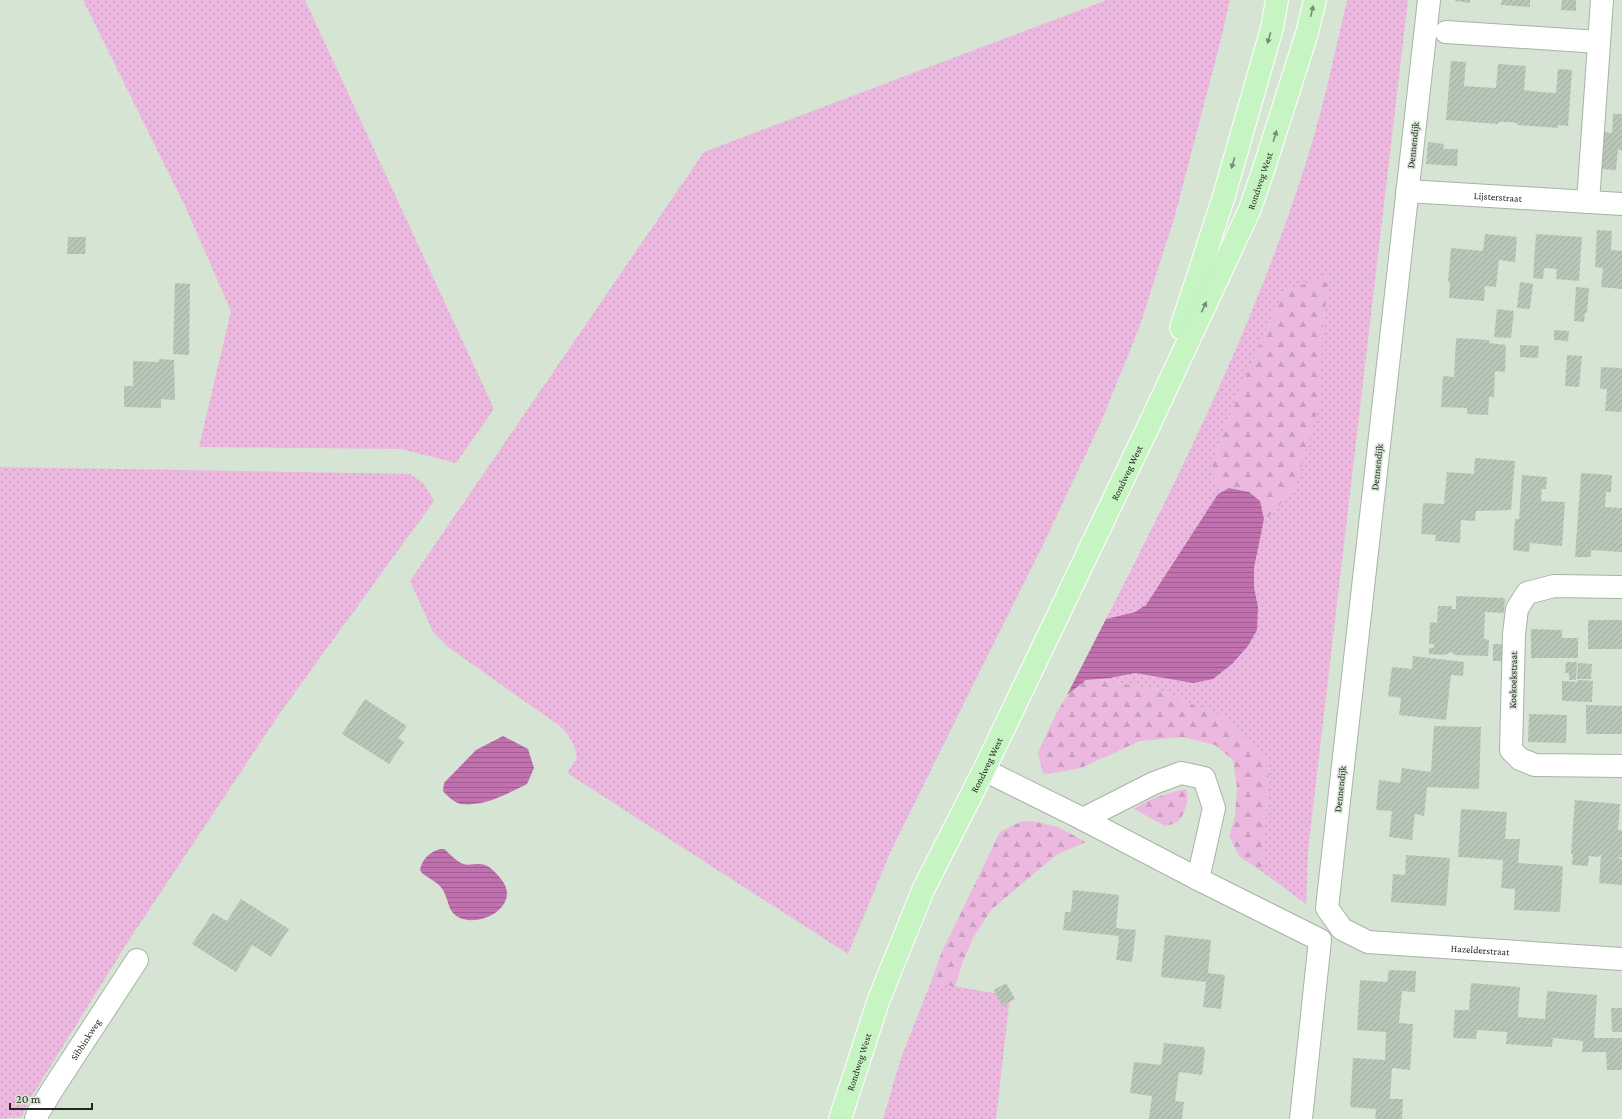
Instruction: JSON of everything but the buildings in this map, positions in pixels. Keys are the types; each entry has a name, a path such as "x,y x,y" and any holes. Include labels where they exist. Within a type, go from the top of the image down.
{"main road":[{"name":"Rondweg West","path":"1152,419 1224,196 1272,28 1277,0"},
{"name":"Rondweg West","path":"840,1119 879,999 924,888 984,770 1152,419 1250,209 1302,48 1315,0"}],"street":[{"name":"Dennendijk","path":"1342,929 1327,908 1429,0"},
{"path":"1588,202 1602,0"},
{"path":"1446,32 1599,42"},
{"name":"Lijsterstraat","path":"1408,191 1622,204"},
{"name":"Koekoekstraat","path":"1622,587 1554,586 1527,593 1517,609 1514,634 1511,750 1520,759 1535,765 1622,766"},
{"path":"984,770 1320,940 1300,1119"},
{"path":"1083,819 1154,783 1181,773 1204,778 1214,808 1198,879"},
{"name":"Hazelderstraat","path":"1342,929 1368,942 1622,959"},
{"name":"Sibbinkweg","path":"36,1119 54,1087 137,960"}],"green space":[{"path":"83,0 305,0 494,409 456,463 401,449 199,447 231,311 185,206"},
{"path":"1107,0 1230,0 1174,219 1139,328 1101,422 1040,551 890,853 848,954 567,773 577,758 572,740 567,733 560,726 449,648 433,632 410,581 704,152"},
{"path":"1347,0 1408,0 1308,850 1306,904 1261,871 1269,760 1242,732 1219,715 1155,689 1092,679 1135,673 1193,683 1258,607 1254,587 1254,568 1263,523 1295,488 1323,330 1329,276 1285,291 1244,380 1210,471 1221,492 1218,494 1146,605 1135,612 1106,619 1191,449 1242,334 1266,275 1288,216 1314,137"},
{"path":"1329,275 1323,330 1319,406 1295,488 1263,523 1264,519 1249,492 1229,488 1221,492 1210,471 1244,380 1285,291"},
{"path":"0,467 410,474 424,484 434,501 282,710 127,943 27,1104 22,1117 0,1119"},
{"path":"1092,679 1155,689 1219,715 1242,732 1269,760 1261,871 1239,856 1229,836 1235,817 1237,787 1233,760 1215,745 1183,737 1140,741 1081,768 1043,774 1038,753 1059,709 1074,688 1083,682"},
{"path":"1186,789 1187,801 1184,811 1177,822 1165,826 1134,809 1159,796"},
{"path":"1033,821 1058,827 1086,842 1056,855 991,910 973,938 962,964 955,987 931,982 941,954 1000,832 1020,822"},
{"path":"931,982 1010,996 996,1119 883,1119 901,1058"}],"shaded area":[{"path":"1229,488 1249,492 1260,501 1264,519 1254,568 1254,587 1258,607 1257,630 1248,646 1232,664 1213,679 1193,683 1135,673 1110,678 1086,680 1067,695 1106,619 1135,612 1146,605 1218,494"},
{"path":"503,736 528,749 534,768 527,784 503,796 478,804 461,804 449,797 443,791 444,783 476,750"},
{"path":"440,849 444,849 461,863 467,865 485,865 496,873 506,888 507,896 504,904 498,911 490,916 472,920 458,917 451,911 441,887 420,870 427,856"}]}
